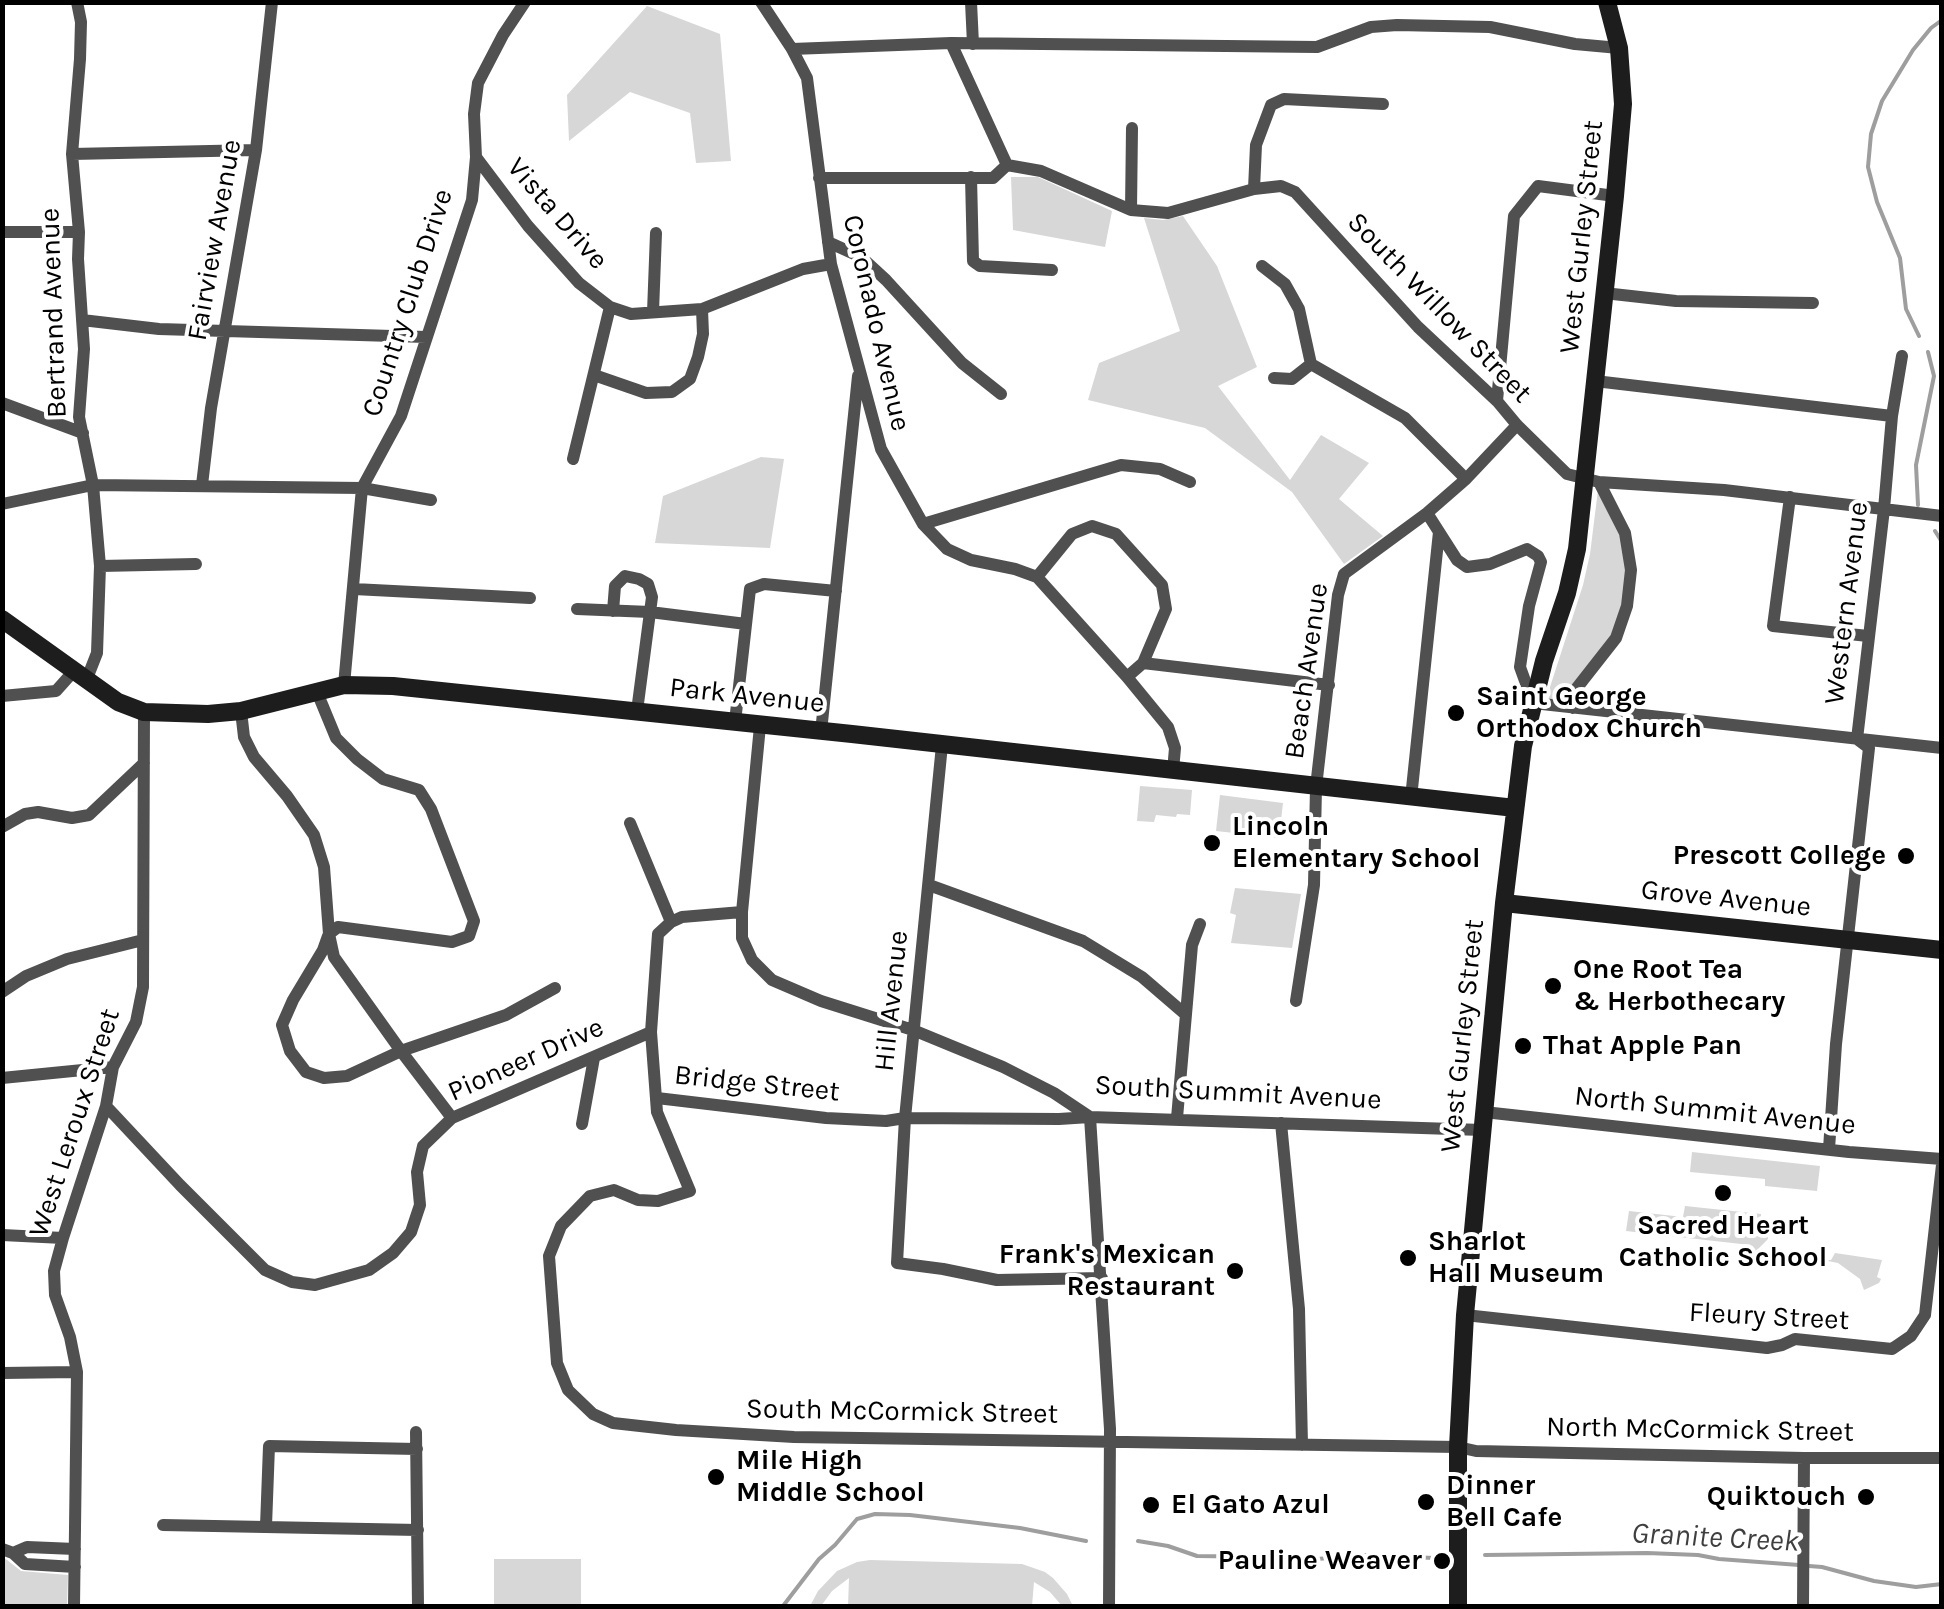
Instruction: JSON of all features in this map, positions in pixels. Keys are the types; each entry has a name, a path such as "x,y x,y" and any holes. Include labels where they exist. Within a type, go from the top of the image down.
{"main road":[{"name":"West Gurley Street","path":"1458,1606 1458,1447 1465,1314 1515,808 1523,746 1574,564 1592,481 1594,382 1623,104 1619,48 1607,2"},
{"name":"Park Avenue","path":"2,619 118,702 144,712 240,711 344,685 394,686 1515,808"},
{"name":"Grove Avenue","path":"1504,902 1942,950"}],"street":[{"name":"Bertrand Avenue","path":"77,2 80,59 72,154 84,349 79,417 93,484 100,566 97,653 80,676"},
{"name":"Fairview Avenue","path":"202,484 211,408 256,150 272,2"},
{"name":"Country Club Drive","path":"344,685 362,488 401,416 472,200 478,82 524,2"},
{"name":"Coronado Avenue","path":"761,2 807,78 832,264 881,450 924,524 946,549 971,560 1037,577"},
{"path":"971,2 972,44"},
{"path":"792,49 950,44 1317,47 1371,27 1397,25 1490,27 1575,44 1619,48"},
{"path":"950,44 1008,166"},
{"path":"819,178 993,178 1008,166 1041,171 1131,210 1168,213 1254,189 1256,145 1271,106 1284,98 1383,104"},
{"path":"1131,210 1132,128"},
{"path":"72,154 256,150"},
{"name":"Vista Drive","path":"476,157 528,226 580,283 610,308 631,314 702,308 803,268 832,264"},
{"path":"971,177 973,261 980,266 1052,270"},
{"name":"South Willow Street","path":"1254,189 1280,186 1294,192 1418,328 1497,401 1516,425 1567,474 1592,481"},
{"path":"1497,401 1514,216 1538,186 1615,196"},
{"path":"2,232 79,232"},
{"path":"653,312 656,233"},
{"path":"828,242 861,257 962,363 1001,394"},
{"path":"1262,266 1285,284 1299,309 1312,364 1405,418 1466,479"},
{"path":"1604,293 1676,300 1813,303"},
{"path":"573,459 610,308"},
{"path":"594,375 646,393 672,392 690,379 704,334 702,308"},
{"path":"82,320 158,329 426,336"},
{"name":"Western Avenue","path":"1829,1149 1836,1044 1868,748 1856,738 1902,356"},
{"path":"1274,378 1292,379 1312,364"},
{"path":"821,732 859,368"},
{"path":"1594,382 1892,416"},
{"path":"2,404 82,433"},
{"name":"Beach Avenue","path":"1296,1001 1314,885 1316,787 1338,595 1344,574 1427,513 1466,479 1516,425"},
{"path":"924,524 1122,465 1160,469 1190,482"},
{"path":"1592,481 1790,497 1942,516"},
{"path":"1572,708 1576,689 1616,638 1627,606 1630,570 1624,533 1592,481"},
{"path":"2,504 93,484 362,488 431,500"},
{"path":"1790,497 1773,626 1868,636"},
{"path":"1427,513 1457,560 1468,566 1490,564 1528,549 1538,556 1520,668 1534,703 1942,748"},
{"path":"1127,677 1143,663 1166,609 1162,585 1116,534 1092,526 1072,534 1037,577 1168,726 1175,748 1173,771"},
{"path":"1411,798 1439,532"},
{"path":"100,566 196,564"},
{"path":"613,611 614,586 625,576 648,584 652,596 637,711"},
{"path":"735,722 750,588 764,584 836,590"},
{"path":"354,589 530,598"},
{"path":"577,610 650,612 746,624"},
{"path":"1143,663 1329,684"},
{"path":"2,696 56,691 80,676"},
{"path":"317,692 336,738 357,759 383,779 419,790 431,809 474,921 469,936 452,942 338,927 328,934 282,1025 290,1051 306,1072 324,1078 347,1076 401,1051 506,1014 548,992"},
{"path":"240,711 244,737 254,758 314,834 324,867 328,934 334,957 452,1118"},
{"name":"West Leroux Street","path":"74,1606 77,1372 56,1295 54,1272 106,1106 113,1067 136,1022 142,988 144,712"},
{"path":"657,1098 652,1032 658,934 682,917 742,912 760,726"},
{"name":"Hill Avenue","path":"942,745 905,1118 897,1263 997,1280 1102,1278"},
{"path":"2,827 25,814 38,812 72,818 89,815 144,763"},
{"path":"630,824 671,922"},
{"path":"929,886 1084,941 1142,977 1184,1014"},
{"name":"South Summit Avenue","path":"742,912 742,938 752,960 772,980 821,1001 914,1030 1003,1067 1090,1117 1280,1123 1482,1121"},
{"path":"1177,1118 1192,946 1200,924"},
{"path":"2,992 26,976 66,959 143,940"},
{"name":"Pioneer Drive","path":"106,1106 266,1270 292,1282 314,1285 369,1270 404,1240 420,1205 417,1172 423,1146 452,1118 652,1032"},
{"path":"582,1124 594,1058"},
{"path":"2,1078 113,1067"},
{"name":"Bridge Street","path":"657,1098 886,1122 905,1118 1090,1117"},
{"name":"South McCormick Street","path":"657,1098 656,1112 690,1191 658,1201 638,1200 614,1190 590,1196 561,1226 549,1256 557,1363 568,1390 593,1414 613,1423 780,1436 1458,1447"},
{"path":"1090,1117 1110,1442 1109,1606"},
{"name":"North Summit Avenue","path":"1482,1121 1942,1162"},
{"path":"1280,1123 1299,1309 1302,1445"},
{"name":"Fleury Street","path":"1465,1314 1767,1348 1796,1339 1892,1349 1912,1336 1926,1316 1942,1162"},
{"path":"2,1234 62,1238"},
{"path":"2,1373 77,1372"},
{"path":"416,1432 418,1606"},
{"path":"266,1526 269,1446 417,1449"},
{"name":"North McCormick Street","path":"1458,1447 1481,1451 1942,1458"},
{"path":"1802,1606 1804,1458"},
{"path":"163,1525 418,1530"},
{"path":"8,1551 75,1548"},
{"path":"8,1551 25,1564 75,1567"}],"shaded area":[{"path":"647,6 720,34 731,161 696,163 690,113 630,92 569,141 567,95"},
{"path":"1011,177 1038,177 1112,211 1105,247 1013,230"},
{"path":"1183,216 1217,266 1257,367 1218,386 1290,480 1321,435 1369,463 1339,499 1383,536 1344,564 1292,492 1205,428 1088,400 1099,363 1180,331 1144,218"},
{"path":"761,457 784,459 770,548 655,543 663,496"},
{"path":"1599,482 1631,570 1616,638 1576,689 1573,708 1548,705 1550,687 1583,585"},
{"path":"1140,786 1192,790 1190,815 1156,815 1154,822 1137,821"},
{"path":"1220,795 1283,803 1279,838 1216,831"},
{"path":"1235,888 1301,894 1292,948 1231,943 1236,915 1230,913"},
{"path":"1692,1152 1820,1166 1817,1191 1765,1186 1765,1179 1690,1172"},
{"path":"1685,1206 1761,1214 1768,1239 1756,1251 1750,1245 1626,1231 1629,1211 1683,1217"},
{"path":"1835,1253 1882,1260 1879,1283 1864,1290 1860,1279 1838,1263 1823,1260 1831,1260"},
{"path":"2,1556 21,1571 68,1575 67,1606 3,1606"},
{"path":"494,1559 581,1559 581,1606 494,1606"},
{"path":"870,1560 1022,1564 1053,1578 1073,1606 1062,1606 1034,1582 1032,1606 848,1606 849,1578 821,1606 810,1606 837,1571"}],"waterway":[{"path":"1919,336 1906,309 1900,258 1877,202 1868,167 1871,134 1882,101 1913,50 1942,20"},
{"path":"1918,505 1916,465 1934,376 1928,352"},
{"path":"1935,531 1942,542"},
{"name":"Granite Creek","path":"783,1606 819,1559 857,1519 875,1514 1020,1528 1086,1541"},
{"name":"Granite Creek","path":"1138,1541 1197,1556 1304,1560 1367,1555 1434,1558"},
{"name":"Granite Creek","path":"1485,1555 1647,1553 1799,1565"},
{"name":"Granite Creek","path":"1809,1566 1916,1587 1942,1584"}],"place":[{"name":"Saint George Orthodox Church","path":"1456,713"},
{"name":"Lincoln Elementary School","path":"1212,843"},
{"name":"Prescott College","path":"1906,856"},
{"name":"One Root Tea & Herbothecary","path":"1553,986"},
{"name":"That Apple Pan","path":"1523,1046"},
{"name":"Sacred Heart Catholic School","path":"1723,1193"},
{"name":"Sharlot Hall Museum","path":"1408,1258"},
{"name":"Frank's Mexican Restaurant","path":"1235,1271"},
{"name":"Mile High Middle School","path":"716,1477"},
{"name":"Quiktouch","path":"1866,1497"},
{"name":"Dinner Bell Cafe","path":"1426,1502"},
{"name":"El Gato Azul","path":"1151,1505"},
{"name":"Pauline Weaver","path":"1442,1561"}]}
